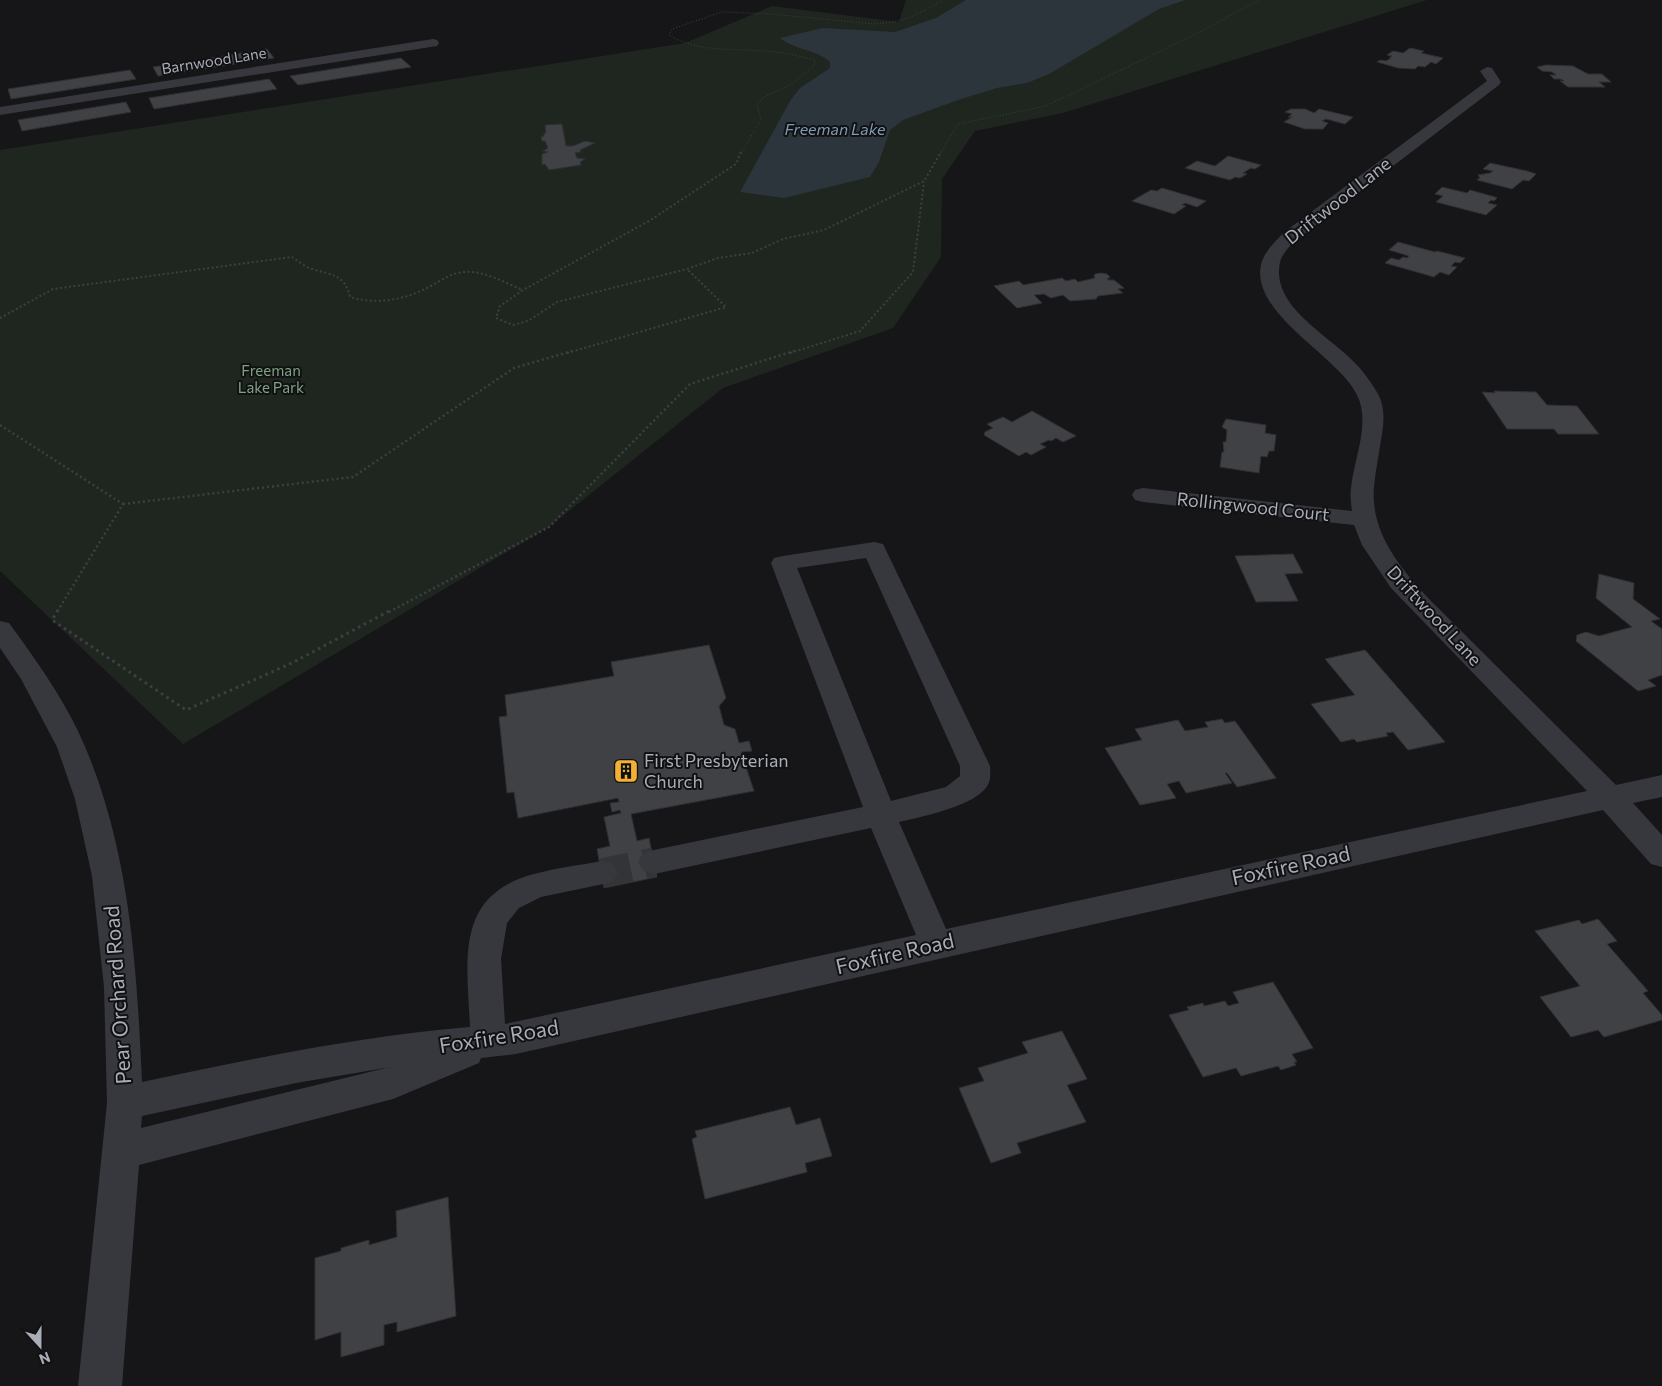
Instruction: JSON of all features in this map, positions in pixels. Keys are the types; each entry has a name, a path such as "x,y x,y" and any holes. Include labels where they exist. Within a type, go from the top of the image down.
{"street":[{"name":"Barnwood Lane","path":"0,111 432,43"},
{"name":"Driftwood Lane","path":"1487,71 1494,82 1305,223 1277,250 1271,261 1270,282 1281,303 1304,330 1351,370 1368,394 1374,416 1362,490 1364,519 1374,546 1400,583 1611,798 1662,855"},
{"name":"Rollingwood Court","path":"1143,495 1364,519"},
{"path":"654,862 881,815 926,804 956,794 975,781 975,766 874,549 783,563 881,815 936,944"},
{"name":"Pear Orchard Road","path":"0,629 47,700 71,747 90,799 109,885 121,987 126,1103 100,1386"},
{"name":"Foxfire Road","path":"126,1103 279,1069 400,1049 488,1042 760,985 936,944 1662,786"},
{"path":"122,1152 393,1082 488,1042 484,959 491,918 508,899 535,886 602,873"}],"path":[{"path":"924,181 824,230 783,239 752,253 718,258 687,269 557,302 528,321 513,325 496,318 500,306 523,290 649,221 736,164 746,142 761,119 757,104 761,99 790,86 801,74 814,66 815,60 793,54 758,50 705,48 676,40 669,35 672,29 722,12 771,14 874,24 894,22 911,17 944,0"},
{"path":"123,504 52,620 186,710 292,663 549,527 690,384 860,331 913,272 924,181 958,124 1046,106 1190,37 1259,0"},
{"path":"0,318 53,289 292,257 310,269 334,274 348,287 350,297 357,300 383,300 414,294 451,275 472,272 523,290"},
{"path":"0,425 123,504 353,477 514,368 726,307 687,269"}],"green space":[{"name":"Freeman Lake Park","path":"906,0 1427,0 1063,113 975,131 942,179 941,257 893,328 723,388 549,527 183,744 0,571 0,150 685,43 772,6 899,22"}],"water":[{"name":"Freeman Lake","path":"966,0 1185,0 1159,9 1049,74 1027,83 997,88 958,100 903,120 890,130 879,162 870,177 784,198 740,192 790,101 800,88 830,68 830,62 818,54 792,45 780,38 823,28 895,32 936,18"}],"building":[{"path":"1410,48 1424,51 1421,53 1443,58 1436,64 1431,62 1425,67 1418,66 1415,69 1398,68 1377,62 1380,60 1386,61 1391,58 1389,58 1392,56 1387,55 1393,51 1403,53"},
{"path":"267,49 274,58 158,76 153,67"},
{"path":"401,58 411,67 298,85 290,76"},
{"path":"1546,65 1573,66 1588,74 1602,74 1611,82 1599,82 1605,87 1568,87 1560,81 1564,81 1561,79 1554,79 1550,75 1556,75 1552,72 1542,71 1537,67"},
{"path":"130,70 136,79 11,99 8,89"},
{"path":"269,79 277,89 154,109 149,98"},
{"path":"126,102 131,112 22,131 18,120"},
{"path":"1291,109 1305,109 1314,113 1319,109 1353,117 1345,124 1326,119 1322,121 1328,123 1323,129 1305,129 1284,122 1292,117 1288,117 1292,114 1285,112"},
{"path":"562,124 566,146 573,146 585,141 595,143 580,150 581,152 575,153 577,158 585,159 580,162 581,165 549,170 545,164 542,165 542,154 548,152 543,151 548,148 541,137 546,133 545,125"},
{"path":"1228,156 1261,165 1255,169 1251,168 1243,173 1247,174 1240,178 1235,177 1230,180 1185,168 1197,161 1215,166"},
{"path":"1490,163 1536,174 1529,181 1523,180 1512,189 1477,180 1480,178 1478,175 1493,171 1483,169"},
{"path":"1442,187 1467,193 1470,190 1495,197 1497,198 1494,201 1491,200 1488,203 1497,205 1486,215 1436,202 1443,196 1435,194"},
{"path":"1162,188 1206,201 1197,207 1185,203 1182,205 1186,206 1174,214 1132,201 1151,190 1157,191"},
{"path":"1398,242 1465,258 1460,263 1455,262 1451,266 1457,267 1449,275 1440,272 1434,277 1385,263 1391,258 1399,260 1409,256 1389,250"},
{"path":"1095,274 1107,274 1110,277 1107,279 1114,280 1124,288 1118,289 1123,293 1098,296 1096,299 1070,301 1063,295 1051,298 1044,294 1034,295 1042,303 1017,308 994,286 1019,281 1023,285 1062,278 1066,281 1075,279 1078,282 1095,278"},
{"path":"1494,391 1536,392 1547,405 1577,406 1599,434 1558,434 1554,429 1507,429 1482,392 1495,393"},
{"path":"1032,411 1076,436 1063,442 1056,438 1051,441 1049,440 1040,444 1046,447 1031,455 1026,452 1019,456 984,435 985,432 993,428 987,424 1003,417 1012,422"},
{"path":"1226,419 1266,425 1265,433 1276,435 1274,451 1269,451 1267,457 1261,456 1259,473 1220,467 1222,452 1224,452 1223,442 1226,442 1227,430 1222,427"},
{"path":"1293,554 1303,573 1285,574 1298,601 1256,602 1235,556"},
{"path":"1599,574 1634,583 1633,599 1660,619 1651,621 1662,629 1662,675 1648,680 1656,686 1638,691 1576,641 1577,635 1586,632 1599,636 1632,627 1596,598"},
{"name":"First Presbyterian Church","path":"709,645 726,698 719,706 724,725 735,729 739,743 749,741 752,751 741,752 754,791 631,814 637,841 649,838 657,877 604,888 597,849 610,846 604,817 621,813 620,810 612,812 610,803 619,802 618,798 518,818 514,792 507,793 499,717 507,716 505,695 614,676 611,662"},
{"path":"1365,650 1445,742 1408,750 1393,732 1386,733 1388,736 1357,742 1354,739 1341,742 1311,704 1355,695 1325,659"},
{"path":"1222,719 1225,723 1235,721 1276,778 1237,787 1227,773 1225,773 1232,783 1186,793 1179,781 1167,784 1176,798 1140,805 1105,748 1142,740 1135,729 1178,720 1185,731 1208,727 1205,722"},
{"path":"1598,919 1617,941 1607,944 1648,991 1643,993 1662,1015 1662,1020 1604,1037 1598,1030 1571,1037 1540,997 1580,986 1535,931 1579,920 1582,924"},
{"path":"1273,982 1313,1048 1292,1054 1297,1062 1294,1062 1296,1065 1281,1070 1278,1066 1241,1076 1236,1068 1203,1077 1169,1015 1189,1010 1187,1007 1203,1003 1204,1006 1225,1001 1228,1006 1239,1003 1233,992"},
{"path":"1062,1031 1087,1079 1067,1085 1086,1122 1017,1143 1021,1153 991,1163 959,1088 984,1081 978,1068 1028,1053 1022,1042"},
{"path":"790,1107 796,1125 820,1118 832,1156 805,1163 807,1172 705,1199 692,1139 697,1137 695,1131"},
{"path":"448,1197 456,1316 397,1332 397,1322 384,1325 384,1345 341,1357 341,1332 315,1340 315,1258 341,1251 341,1248 369,1240 369,1245 397,1237 396,1211"}],"tunnel":[{"path":"602,873 654,862"}],"place":[{"name":"First Presbyterian Church","path":"626,771"}]}
